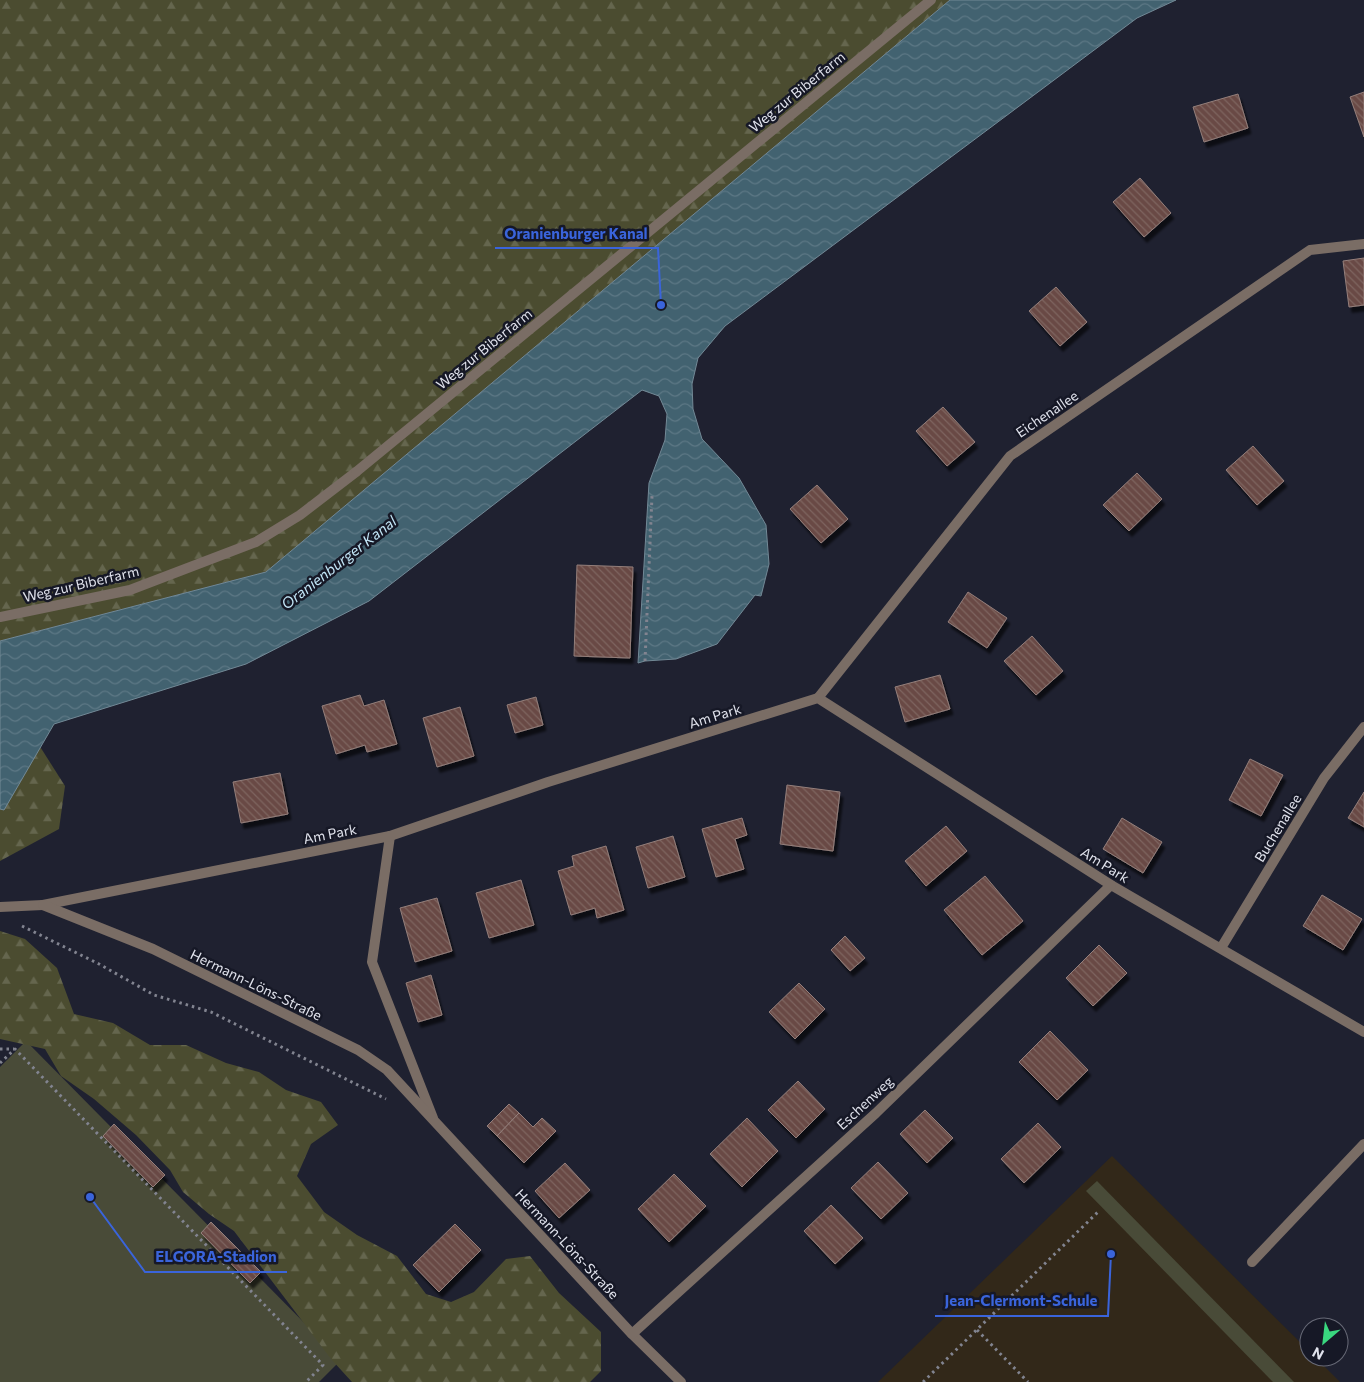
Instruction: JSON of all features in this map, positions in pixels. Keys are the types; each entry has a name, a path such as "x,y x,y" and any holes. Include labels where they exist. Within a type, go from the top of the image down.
{"street":[{"name":"Weg zur Biberfarm","path":"0,617 130,590 256,542 300,515 356,472 931,0"},
{"name":"Eichenallee","path":"818,698 1010,456 1310,250 1364,244"},
{"name":"Am Park","path":"0,907 43,905 390,836 557,779 818,698 1111,885 1364,1032"},
{"name":"Buchenallee","path":"1221,948 1324,778 1364,727"},
{"name":"Hermann-Löns-Straße","path":"390,836 372,962 436,1123"},
{"name":"Eschenweg","path":"632,1334 876,1112 1111,885"},
{"name":"Hermann-Löns-Straße","path":"43,905 153,949 358,1050 387,1070 632,1334 681,1382"},
{"path":"1252,1262 1364,1144"}],"path":[{"path":"645,661 652,496"},
{"path":"18,924 99,964 154,995 211,1012 388,1100"},
{"path":"0,1049 15,1049 323,1365 306,1382"},
{"path":"0,1062 15,1049"},
{"path":"923,1382 1099,1211"},
{"path":"977,1330 1028,1382"}],"shaded area":[{"path":"1112,1156 1299,1341 1299,1367 1325,1367 1340,1382 878,1382"}],"green space":[{"path":"0,0 950,0 266,572 0,641"},
{"path":"32,734 65,786 59,829 0,861 0,781"},
{"path":"0,931 25,939 57,968 74,1014 113,1023 150,1045 186,1045 226,1063 259,1072 286,1090 321,1102 338,1125 311,1144 297,1176 324,1212 357,1235 397,1256 426,1294 451,1302 474,1292 506,1259 530,1256 559,1293 601,1332 601,1371 590,1382 352,1382 331,1359 234,1231 209,1214 183,1192 170,1170 136,1135 94,1099 61,1076 45,1049 0,1039"},
{"path":"26,1041 341,1360 319,1382 0,1382 0,1067"},
{"path":"1097,1181 1294,1382 1273,1382 1086,1191"}],"water":[{"path":"950,0 1176,0 1137,18 725,326 698,358 692,384 693,409 702,439 739,478 766,525 769,564 761,596 755,595 717,644 676,659 638,663 649,483 665,440 667,414 659,396 642,390 369,601 246,664 54,724 4,810 0,809 0,641 266,572"}],"building":[{"path":"1364,92 1364,137 1350,97"},
{"path":"1238,94 1248,128 1204,142 1193,107"},
{"path":"1140,178 1171,213 1144,237 1113,202"},
{"path":"1364,258 1364,305 1349,307 1343,261"},
{"path":"1056,287 1087,322 1060,346 1029,311"},
{"path":"943,407 975,442 947,466 916,431"},
{"path":"1253,446 1284,481 1257,505 1226,470"},
{"path":"1137,473 1162,499 1129,531 1103,505"},
{"path":"817,485 848,519 821,543 790,509"},
{"path":"577,565 633,567 630,658 574,656"},
{"path":"968,592 1007,618 987,648 948,622"},
{"path":"1032,636 1063,671 1036,695 1004,661"},
{"path":"940,675 950,709 905,722 895,687"},
{"path":"360,695 364,706 384,700 397,744 367,752 365,745 336,754 322,706"},
{"path":"536,697 543,725 515,733 507,705"},
{"path":"460,707 474,756 437,767 423,718"},
{"path":"1250,759 1283,775 1261,816 1229,800"},
{"path":"280,773 288,814 241,823 233,782"},
{"path":"787,785 840,792 833,851 780,844"},
{"path":"1364,792 1364,827 1348,818"},
{"path":"742,818 747,835 735,839 744,869 716,877 702,829"},
{"path":"1122,818 1162,842 1143,873 1103,849"},
{"path":"946,826 967,851 926,886 905,861"},
{"path":"673,836 685,877 648,888 636,847"},
{"path":"606,846 624,910 597,918 595,908 571,915 558,871 574,866 572,856"},
{"path":"985,876 1023,921 982,955 944,910"},
{"path":"521,880 534,925 489,938 476,893"},
{"path":"1322,895 1362,919 1343,950 1303,926"},
{"path":"437,898 452,951 415,962 400,908"},
{"path":"845,936 865,958 850,971 831,950"},
{"path":"1099,945 1127,973 1093,1006 1066,978"},
{"path":"431,975 442,1015 418,1022 406,983"},
{"path":"799,983 825,1009 795,1039 769,1012"},
{"path":"1050,1031 1088,1070 1057,1100 1019,1062"},
{"path":"798,1081 825,1109 796,1138 768,1110"},
{"path":"509,1104 519,1113 497,1136 487,1126"},
{"path":"925,1110 953,1138 927,1163 900,1134"},
{"path":"519,1113 533,1127 542,1118 556,1131 524,1163 497,1136"},
{"path":"747,1118 778,1151 742,1187 710,1154"},
{"path":"1038,1123 1061,1147 1024,1183 1001,1159"},
{"path":"114,1124 165,1175 153,1187 103,1136"},
{"path":"878,1162 908,1193 881,1219 851,1188"},
{"path":"565,1163 590,1190 559,1218 535,1191"},
{"path":"674,1174 706,1206 669,1242 638,1209"},
{"path":"831,1205 863,1238 835,1264 804,1231"},
{"path":"211,1222 261,1272 250,1283 201,1233"},
{"path":"455,1224 481,1250 439,1292 413,1265"}],"place":[{"name":"Oranienburger Kanal","path":"661,305"},
{"name":"ELGORA-Stadion","path":"90,1197"},
{"name":"Jean-Clermont-Schule","path":"1111,1254"}]}
